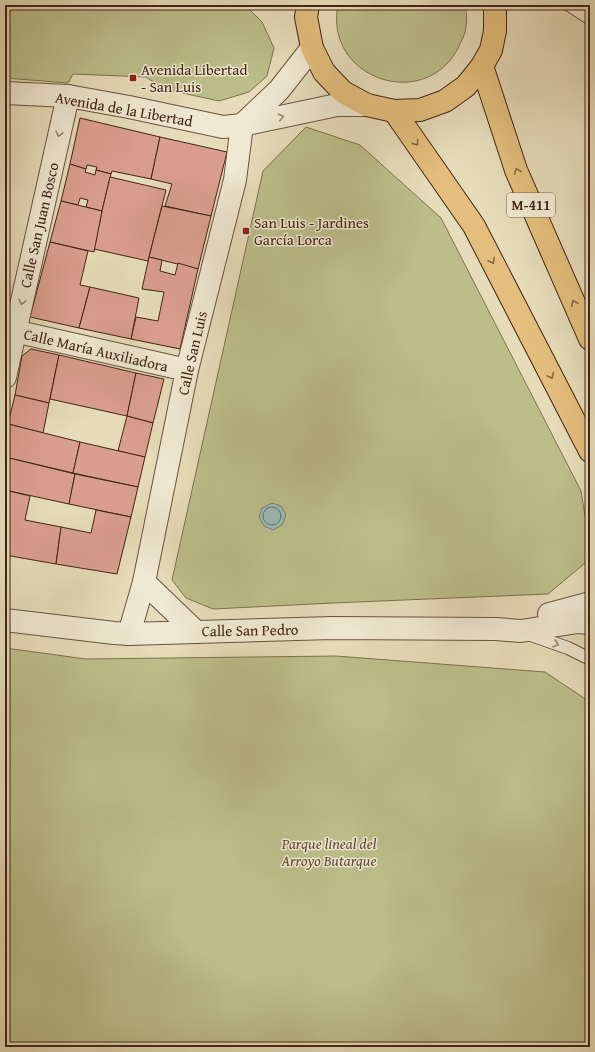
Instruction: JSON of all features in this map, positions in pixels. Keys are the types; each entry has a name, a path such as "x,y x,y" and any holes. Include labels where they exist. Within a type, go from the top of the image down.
{"main road":[{"path":"303,9 312,48 324,72 343,92 367,105 394,111 420,110 444,101 466,86 482,66 490,50 495,32 496,5"},
{"name":"M-411","path":"482,66 516,170 590,339"},
{"path":"394,111 474,226 590,451"}],"street":[{"path":"495,32 504,5"},
{"path":"242,125 279,90 312,48"},
{"name":"Avenida de la Libertad","path":"5,93 68,96 223,127 242,125 337,105 367,105"},
{"name":"Calle San Juan Bosco","path":"5,377 10,330 68,96"},
{"name":"Calle San Luis","path":"129,634 144,582 187,370 235,180 242,125"},
{"name":"Calle María Auxiliadora","path":"10,330 187,370"},
{"path":"144,582 195,631"},
{"name":"Calle San Pedro","path":"496,629 590,603"},
{"name":"Calle San Pedro","path":"5,620 129,634 332,628 496,629 521,631 578,622 590,623"}],"lane":[{"path":"569,5 589,18 590,17"},
{"path":"521,631 568,648 590,659"}],"green space":[{"path":"5,5 245,5 262,22 274,48 267,76 249,92 219,101 164,89 146,77 73,74 68,83 5,78"},
{"path":"338,5 465,5 466,29 460,44 445,65 426,78 404,82 382,79 362,69 346,53 338,31"},
{"path":"306,127 360,145 441,218 581,491 590,546 590,559 548,594 213,609 186,598 172,580 263,171"},
{"name":"Parque lineal del Arroyo Butarque","path":"5,648 86,659 336,656 545,672 590,702 590,1047 5,1047"}],"water":[{"path":"272,503 281,506 286,515 282,525 273,530 264,526 259,517 262,508"}],"building":[{"path":"80,118 160,137 151,179 112,171 111,174 96,170 97,167 87,165 86,169 70,164"},
{"path":"160,137 227,152 211,216 165,206 172,184 151,179"},
{"path":"70,164 86,169 85,172 95,175 96,170 111,174 102,211 86,207 88,200 80,198 78,205 61,201"},
{"path":"110,177 166,190 148,261 94,249"},
{"path":"61,201 102,211 94,252 50,242"},
{"path":"162,206 211,216 198,269 149,257"},
{"path":"50,242 88,251 80,285 90,287 79,328 30,317"},
{"path":"149,257 162,260 160,271 175,275 178,263 198,269 180,349 131,339 136,317 158,321 164,292 142,289"},
{"path":"90,287 139,298 131,339 79,328"},
{"path":"31,349 59,355 49,403 15,395 22,356"},
{"path":"59,355 136,373 127,416 50,399"},
{"path":"136,373 164,379 153,423 127,416"},
{"path":"15,395 49,403 43,433 8,424"},
{"path":"127,416 153,423 145,457 118,451"},
{"path":"8,424 80,442 73,473 5,457 5,439"},
{"path":"80,442 145,457 138,487 73,473"},
{"path":"5,457 75,474 69,504 5,490"},
{"path":"75,474 138,487 131,517 69,504"},
{"path":"5,490 30,496 25,520 61,527 56,564 5,555"},
{"path":"96,510 131,517 117,574 56,564 61,527 91,533"}],"place":[{"name":"Avenida Libertad - San Luis","path":"133,78"},
{"name":"San Luis - Jardines García Lorca","path":"246,231"}]}
